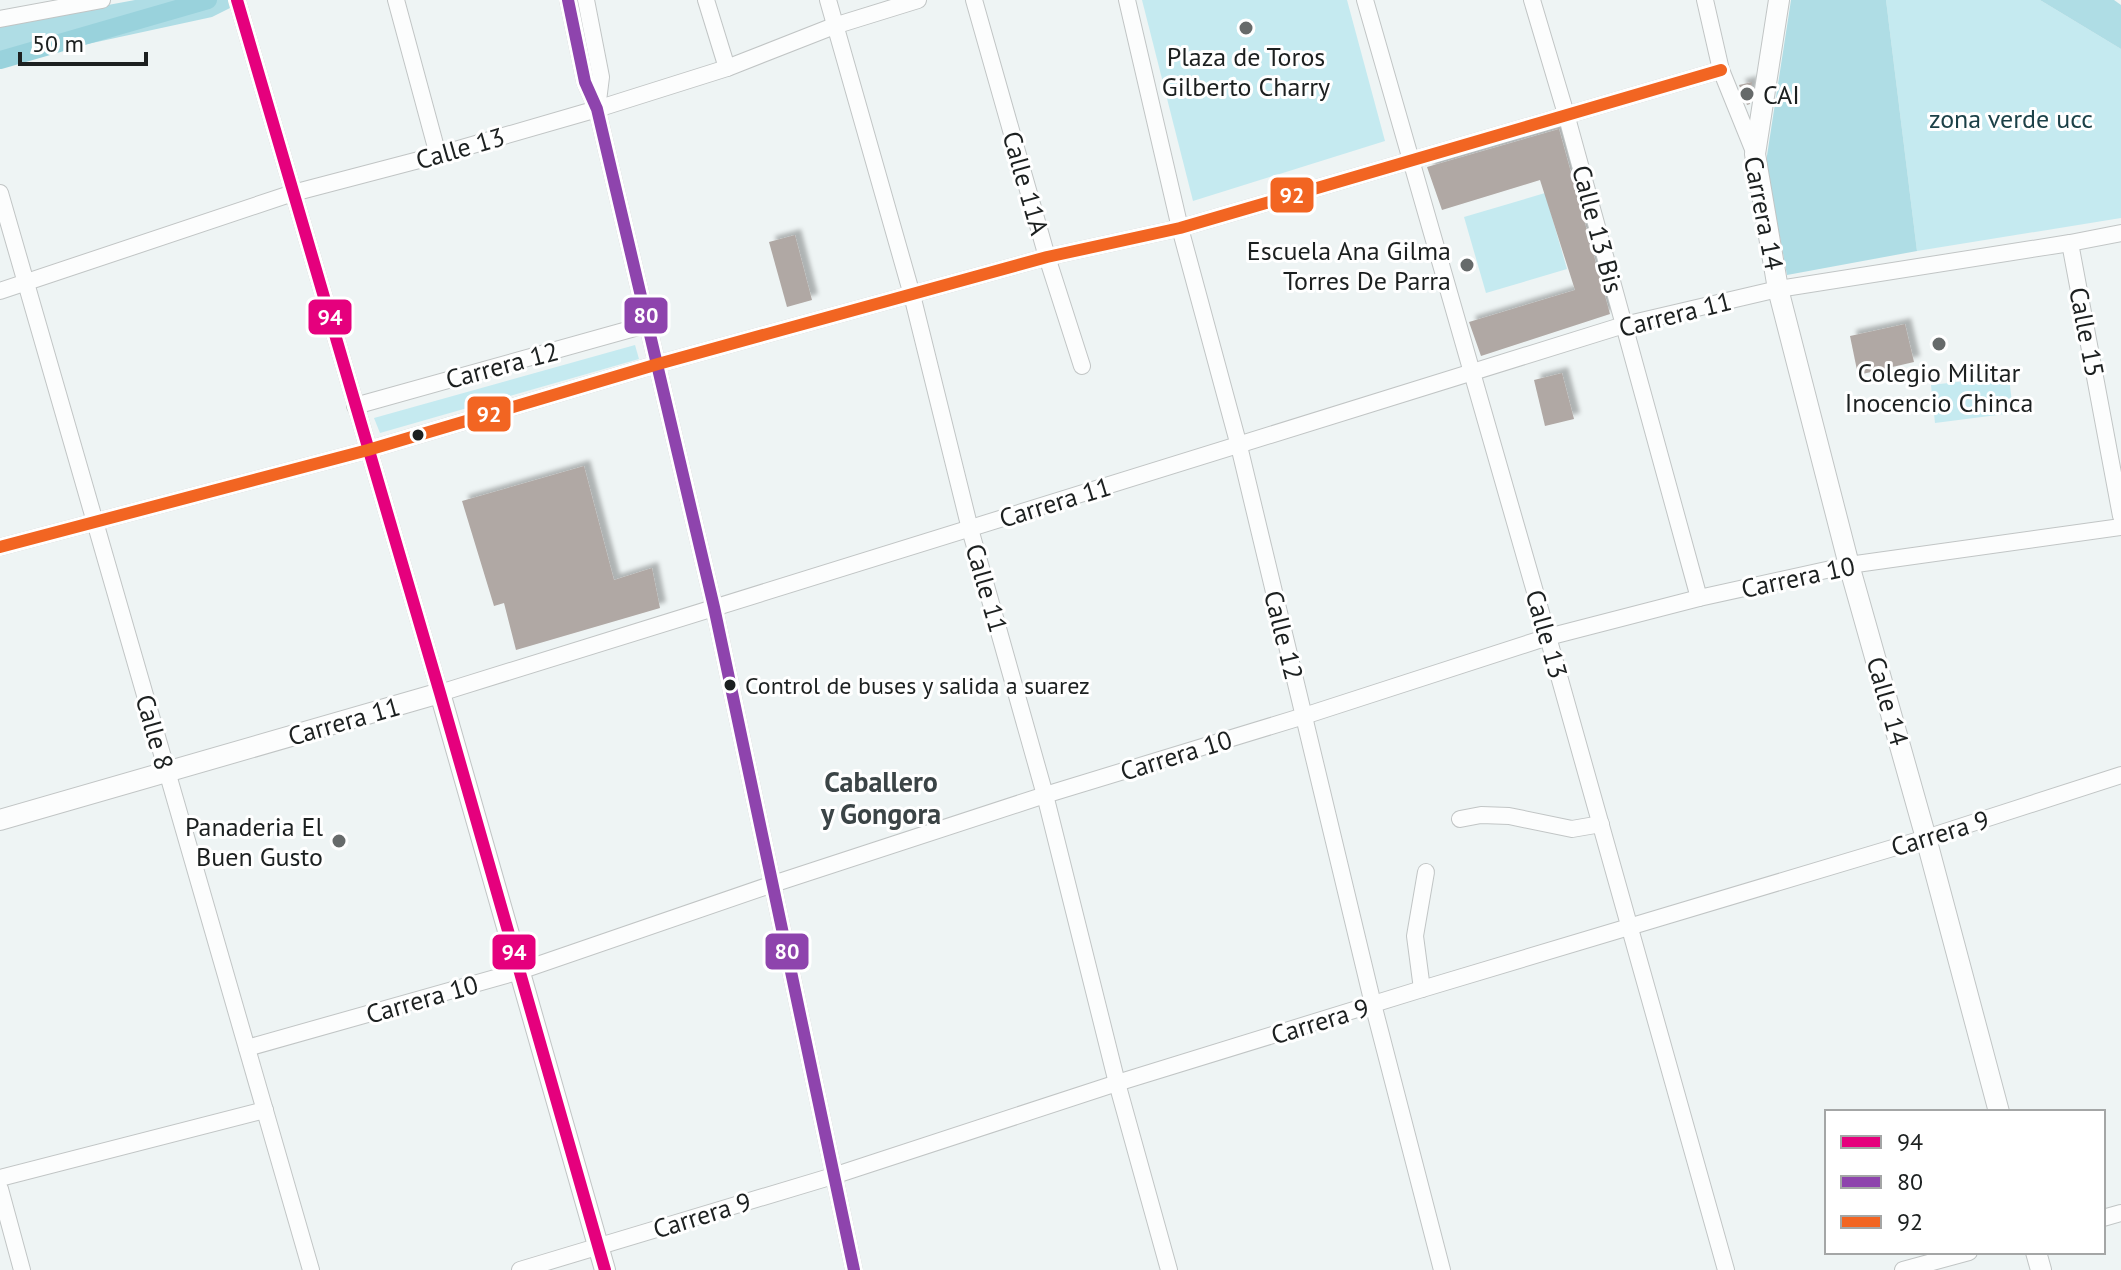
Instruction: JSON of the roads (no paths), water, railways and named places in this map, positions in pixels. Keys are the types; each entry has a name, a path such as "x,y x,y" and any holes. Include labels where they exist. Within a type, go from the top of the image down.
{"street":[{"path":"0,19 102,0"},
{"path":"396,0 438,155"},
{"path":"568,0 586,47"},
{"path":"586,0 587,91 597,109 714,607 854,1270"},
{"path":"706,0 727,68"},
{"name":"Calle 11","path":"828,0 912,295 970,529 1045,795 1117,1083 1169,1270"},
{"name":"Calle 13","path":"0,291 293,193 438,155 727,68 834,26 918,0"},
{"name":"Calle 11A","path":"974,0 1047,257 1082,366"},
{"name":"Calle 12","path":"1127,0 1180,228 1239,446 1373,1004 1442,1270"},
{"name":"Calle 13","path":"1365,0 1726,1270"},
{"name":"Calle 13 Bis","path":"1532,0 1699,598"},
{"name":"Carrera 14","path":"1705,0 1721,70 1755,154 1778,289"},
{"path":"1755,154 1779,0"},
{"path":"238,5 605,1270"},
{"name":"Carrera 12","path":"0,547 368,450 658,364 1047,257 1180,228 1721,70"},
{"name":"Calle 8","path":"0,193 311,1270"},
{"name":"Carrera 11","path":"0,820 440,693 1624,325 1778,289 2121,233"},
{"name":"Calle 15","path":"2070,243 2121,516"},
{"name":"Calle 14","path":"1778,289 1849,565 1998,1110"},
{"name":"Carrera 12","path":"355,406 649,324"},
{"name":"Carrera 10","path":"247,1048 520,971 1045,795 1548,637 1699,598 1849,565 2121,527"},
{"name":"Carrera 9","path":"520,1270 833,1176 1117,1083 1926,838 2121,775"},
{"path":"1460,819 1481,815 1509,816 1555,828 1572,829 1601,824"},
{"path":"1422,989 1415,936 1426,872"},
{"path":"0,1178 265,1110"},
{"path":"0,1189 22,1270"},
{"path":"1903,1270 1962,1254"}],"waterway":[{"path":"0,60 208,0"}],"place":[{"name":"Plaza de Toros Gilberto Charry","path":"1246,28"},
{"name":"CAI","path":"1747,94"},
{"name":"Escuela Ana Gilma Torres De Parra","path":"1467,265"},
{"name":"Colegio Militar Inocencio Chinca","path":"1939,344"},
{"name":"Control de buses y salida a suarez","path":"730,685"},
{"name":"Panaderia El Buen Gusto","path":"339,841"}],"district":[{"name":"Caballero y Gongora","path":"881,797"}],"park label":[{"name":"zona verde ucc","path":"2011,118"}]}
